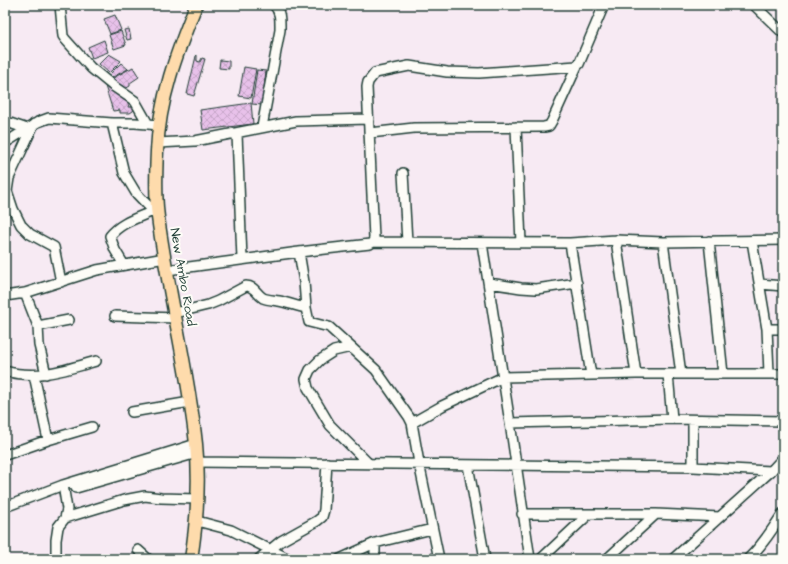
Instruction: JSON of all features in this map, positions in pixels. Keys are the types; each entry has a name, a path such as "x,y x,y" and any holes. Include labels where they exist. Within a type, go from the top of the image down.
{"main road":[{"name":"New Ambo Road","path":"192,559 197,500 196,453 190,402 156,214 158,143 168,80 196,5"}],"street":[{"path":"60,5 63,36 65,39 91,68 113,86 135,101 148,124"},
{"path":"262,127 280,30 278,8 274,5"},
{"path":"370,133 414,128 549,126 579,64 604,5"},
{"path":"754,5 783,33"},
{"path":"373,242 370,133 367,87 368,82 375,73 409,66 447,72 478,73 577,66"},
{"path":"5,143 43,120 49,118 160,125"},
{"path":"158,143 195,141 237,134 262,127 296,121 369,119"},
{"path":"5,123 31,127"},
{"path":"112,123 124,173 136,193 156,214 122,224 115,229 110,236 115,250 124,265"},
{"path":"31,127 9,178 8,191 13,209 21,225 30,234 54,247 61,282"},
{"path":"516,127 521,243"},
{"path":"237,134 242,260"},
{"path":"403,173 406,242"},
{"path":"616,240 636,374"},
{"path":"5,296 25,293 96,270 124,265 242,260 370,244 373,242 570,243 616,240 663,242 783,240"},
{"path":"709,241 723,374"},
{"path":"752,241 767,329 770,373"},
{"path":"663,242 681,374"},
{"path":"482,243 530,559"},
{"path":"570,243 591,375"},
{"path":"299,252 309,322 329,327 376,370 412,423 439,559"},
{"path":"489,283 521,288 536,288 577,283"},
{"path":"760,284 783,286"},
{"path":"115,316 175,316 218,301 246,286 254,288 257,294 264,298 306,308"},
{"path":"25,293 38,326 39,345 46,374"},
{"path":"38,326 69,320"},
{"path":"767,329 783,329"},
{"path":"350,347 334,351 320,360 310,370 306,379 308,388 330,425 368,463"},
{"path":"5,371 34,375 46,374 96,361"},
{"path":"412,423 442,406 503,377 636,374 783,374"},
{"path":"668,374 672,419"},
{"path":"34,375 48,440"},
{"path":"132,412 190,402"},
{"path":"510,422 672,419 783,421"},
{"path":"693,420 693,467"},
{"path":"5,455 92,427"},
{"path":"5,506 64,488 196,453 327,463 693,467 771,471"},
{"path":"673,559 771,471 783,458"},
{"path":"259,559 281,541 322,517 324,510 327,463"},
{"path":"468,465 485,559"},
{"path":"5,513 64,488"},
{"path":"56,559 58,527 65,518 67,509 64,488"},
{"path":"65,518 124,500 145,496 197,500"},
{"path":"748,559 758,555 783,513"},
{"path":"522,514 656,514 720,517"},
{"path":"541,559 589,514"},
{"path":"607,559 656,514"},
{"path":"196,521 231,530 289,559"},
{"path":"340,559 375,543 432,529"},
{"path":"375,543 375,559"},
{"path":"138,550 148,559"}],"building":[{"path":"115,15 121,30 110,34 104,19"},
{"path":"129,29 131,39 127,40 124,30"},
{"path":"121,31 126,45 114,49 109,35"},
{"path":"104,40 108,52 92,58 88,47"},
{"path":"109,54 121,61 109,73 99,64"},
{"path":"197,55 197,61 200,62 202,58 205,59 194,96 187,94"},
{"path":"220,60 229,61 229,69 219,68"},
{"path":"121,63 128,69 113,77 110,74"},
{"path":"133,67 139,77 130,83 130,86 125,89 123,86 120,88 127,102 130,102 128,107 132,107 133,104 135,107 130,113 120,113 120,110 113,111 104,83"},
{"path":"244,67 256,69 251,98 239,96"},
{"path":"257,70 266,71 262,105 252,104"},
{"path":"251,103 253,124 203,130 200,110"}]}
